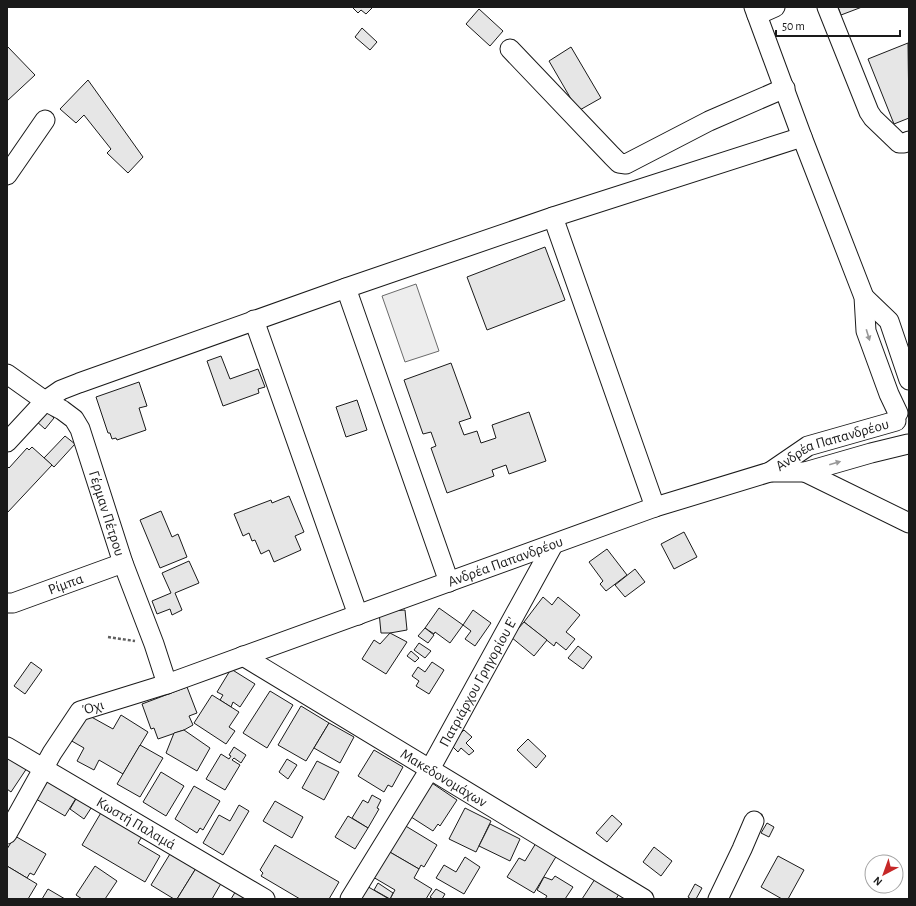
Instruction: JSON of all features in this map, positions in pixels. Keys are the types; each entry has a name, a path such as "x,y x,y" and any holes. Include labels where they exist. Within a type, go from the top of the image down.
{"street":[{"path":"775,7 755,11 864,297 866,331 889,394 901,413 896,428 898,434 902,440 908,444"},
{"path":"827,7 869,112 873,118 900,143 909,141"},
{"path":"510,49 612,156 620,163 626,164 709,121 785,88"},
{"path":"7,175 45,120"},
{"path":"7,442 45,402 61,390 79,382 553,217 802,137"},
{"path":"553,217 655,507"},
{"path":"346,288 449,582"},
{"path":"864,297 889,320 909,380"},
{"path":"254,320 358,615"},
{"name":"Γέρμαν Πέτρου","path":"7,374 45,402 62,410 74,419 80,429 123,563 154,644 167,684"},
{"name":"Ανδρέα Παπανδρέου","path":"770,472 808,446 901,413"},
{"name":"Ανδρέα Παπανδρέου","path":"243,656 655,507 770,472 805,472 871,452 908,444"},
{"path":"805,472 909,523"},
{"name":"Πατριάρχου Γρηγορίου Ε'","path":"350,899 430,769 553,545"},
{"name":"Ρίμπα","path":"7,603 13,603 123,563"},
{"name":"Μακεδονομάχων","path":"243,656 644,899"},
{"name":"Όχι","path":"7,834 43,769 80,712 167,684 243,656"},
{"name":"Κωστή Παλαμά","path":"7,747 265,899"},
{"path":"718,899 754,822"}],"path":[{"path":"108,637 154,644"}],"shaded area":[{"path":"416,284 439,351 405,362 382,296"}],"building":[{"path":"352,7 373,7 366,14 361,10 358,13"},
{"path":"838,7 862,7 841,15"},
{"path":"479,9 503,31 490,46 466,24"},
{"path":"362,28 377,42 370,50 355,37"},
{"path":"908,43 909,118 894,124 868,59"},
{"path":"7,46 35,75 7,101"},
{"path":"571,47 601,98 578,111 549,61"},
{"path":"88,80 143,157 128,173 107,153 111,149 84,115 76,123 60,109"},
{"path":"545,247 565,300 487,330 467,277"},
{"path":"221,356 230,379 258,369 265,387 258,389 259,393 223,406 207,361"},
{"path":"451,363 471,418 459,422 464,435 477,431 481,443 496,438 492,425 529,412 546,461 509,474 506,465 492,470 494,476 447,493 431,448 436,446 431,432 423,434 404,380"},
{"path":"139,382 147,406 139,408 146,430 117,440 116,438 112,439 110,433 108,433 96,397"},
{"path":"357,400 367,430 346,437 336,407"},
{"path":"44,409 54,418 45,429 35,420"},
{"path":"65,436 75,444 54,467 44,458"},
{"path":"32,447 52,465 7,513 7,466 9,468 27,448 29,450"},
{"path":"289,496 304,532 295,536 301,550 274,562 269,550 261,554 255,540 252,541 249,533 243,536 234,514 271,500 272,503"},
{"path":"161,511 172,537 178,534 187,557 160,568 140,520"},
{"path":"684,532 697,557 674,569 661,544"},
{"path":"607,549 627,575 606,591 600,584 603,581 589,562"},
{"path":"189,561 199,583 175,593 182,610 172,615 170,609 157,614 152,601 171,593 162,573"},
{"path":"635,569 645,582 625,597 615,585"},
{"path":"543,597 552,605 558,597 580,615 566,632 575,639 566,650 556,642 554,646 524,622"},
{"path":"439,608 463,625 450,643 435,632 434,634 425,628"},
{"path":"405,610 407,630 381,633 379,612"},
{"path":"473,610 491,623 475,646 465,639 471,631 463,625"},
{"path":"524,622 547,640 534,656 511,637"},
{"path":"425,628 434,635 428,643 418,636"},
{"path":"390,633 407,642 386,674 362,659 374,640 380,644"},
{"path":"419,643 431,651 425,658 414,650"},
{"path":"578,646 592,657 583,669 568,658"},
{"path":"411,651 419,658 415,662 407,656"},
{"path":"31,662 42,670 25,694 14,686"},
{"path":"432,662 444,670 429,694 416,686 419,681 412,676 418,667 425,672"},
{"path":"231,669 255,684 240,707 233,702 231,707 220,700 223,695 217,692"},
{"path":"187,687 197,713 189,716 193,725 184,730 158,739 154,728 151,729 142,704"},
{"path":"270,691 293,705 267,748 243,733"},
{"path":"212,695 239,712 229,727 235,731 226,744 194,723"},
{"path":"301,706 329,723 306,761 278,745"},
{"path":"86,714 113,729 121,715 148,732 123,774 99,760 94,770 77,761 84,748 70,740"},
{"path":"329,723 354,737 340,763 314,748"},
{"path":"184,730 210,748 197,771 166,753 174,733"},
{"path":"464,730 472,737 466,743 474,751 469,755 461,748 458,752 450,744"},
{"path":"528,739 546,756 536,768 517,750"},
{"path":"140,745 163,758 140,797 117,784"},
{"path":"234,747 246,755 241,763 234,758 232,760 240,765 225,790 206,779 221,754 229,759 231,756 229,755"},
{"path":"374,750 403,767 392,787 388,785 384,792 358,776"},
{"path":"7,756 27,768 11,792 7,789"},
{"path":"287,759 297,765 288,779 279,772"},
{"path":"317,761 339,772 324,800 302,788"},
{"path":"161,772 184,786 166,816 143,802"},
{"path":"50,778 78,795 65,816 36,799"},
{"path":"429,781 457,800 440,826 438,824 433,831 408,815"},
{"path":"194,786 220,801 203,830 200,828 197,833 175,819"},
{"path":"80,792 95,802 84,819 70,809"},
{"path":"372,795 381,800 377,808 379,809 368,828 352,818 363,800 368,803"},
{"path":"275,801 303,817 292,838 263,821"},
{"path":"239,805 249,811 223,855 203,843 219,815 230,821"},
{"path":"465,808 491,821 476,852 449,839"},
{"path":"102,811 143,835 138,843 160,856 145,882 82,845"},
{"path":"612,815 622,824 607,842 596,833"},
{"path":"348,816 368,828 355,849 335,837"},
{"path":"767,823 774,827 769,837 761,833"},
{"path":"490,824 520,839 510,861 479,846"},
{"path":"404,825 437,845 424,867 421,865 419,869 388,851"},
{"path":"15,836 46,854 34,875 30,873 27,878 7,866 7,849"},
{"path":"536,843 557,855 534,893 507,877 519,858 525,861"},
{"path":"275,845 339,882 329,899 300,899 261,876 263,873 260,870"},
{"path":"654,847 672,861 661,876 643,862"},
{"path":"173,849 198,865 177,899 174,899 151,885"},
{"path":"388,851 419,869 414,878 432,889 426,899 390,899 395,890 373,877"},
{"path":"778,856 804,870 788,899 782,899 761,887"},
{"path":"465,857 480,867 464,894 436,878 444,865 456,872"},
{"path":"198,865 223,880 212,899 177,899"},
{"path":"7,866 37,884 28,899 7,899"},
{"path":"95,866 117,881 105,899 82,899 76,895"},
{"path":"555,876 573,887 565,899 545,899 547,896 537,890 544,877 552,880"},
{"path":"595,879 619,894 616,899 582,899"},
{"path":"378,883 393,893 390,899 374,890"},
{"path":"695,884 702,888 696,899 691,899 688,897"},
{"path":"365,885 389,899 356,899"},
{"path":"48,889 65,899 42,899"},
{"path":"237,889 253,899 231,899"},
{"path":"436,889 445,894 442,899 433,899 430,897"}]}
